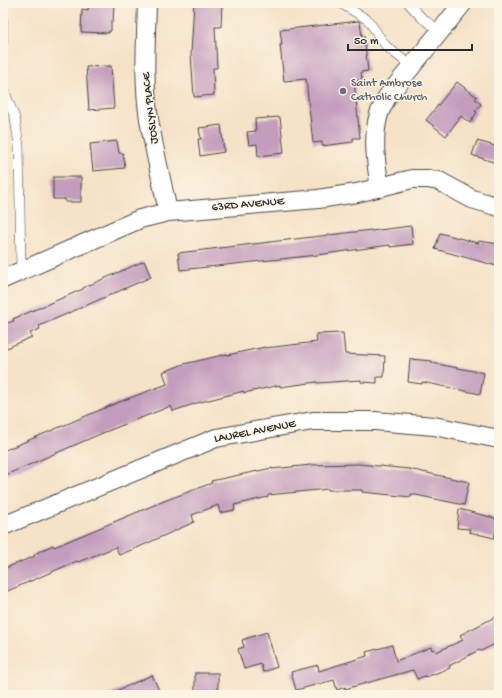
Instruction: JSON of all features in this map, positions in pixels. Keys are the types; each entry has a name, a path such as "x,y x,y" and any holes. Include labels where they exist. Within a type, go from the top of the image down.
{"street":[{"name":"JOSLYN PLACE","path":"147,3 145,71 149,119 168,212"},
{"path":"380,188 376,140 379,114 387,97 463,3"},
{"name":"63RD AVENUE","path":"3,279 140,219 168,212 318,199 380,188 412,179 428,179 438,182 472,199 499,207"},
{"name":"LAUREL AVENUE","path":"3,526 216,438 260,430 313,421 375,421 434,426 499,439"}],"lane":[{"path":"340,3 368,20 386,46 412,67"},
{"path":"408,3 422,18 440,31"},
{"path":"3,21 3,41"},
{"path":"3,87 15,118 19,146 21,271"}],"building":[{"path":"194,3 222,3 221,27 215,27 217,68 213,68 214,95 194,97 191,54"},
{"path":"88,4 114,5 113,22 111,21 111,31 109,31 109,33 81,32 82,9 88,10"},
{"path":"359,21 362,36 364,36 368,71 361,72 362,80 354,81 360,138 353,138 353,142 322,146 322,142 313,143 306,79 284,81 280,30"},
{"path":"111,66 114,108 89,110 86,67"},
{"path":"457,82 477,97 475,99 481,104 475,111 477,112 470,123 461,116 446,136 426,120"},
{"path":"280,117 284,153 258,156 257,144 249,145 247,132 256,131 255,119"},
{"path":"221,125 224,152 200,156 198,139 201,139 199,128"},
{"path":"117,141 119,153 123,153 125,168 93,171 90,144"},
{"path":"477,141 499,147 499,164 472,155"},
{"path":"53,177 81,177 81,202 65,202 65,199 53,199"},
{"path":"411,226 413,244 390,247 390,245 317,255 180,270 178,253"},
{"path":"440,233 478,243 479,241 499,244 499,265 498,264 497,266 435,249"},
{"path":"144,261 151,277 39,326 40,329 30,333 32,337 7,348 3,340 3,324 14,321 13,319"},
{"path":"343,333 345,354 385,356 384,377 377,377 377,383 361,382 361,380 317,382 280,387 280,385 244,393 244,391 173,411 171,406 105,432 3,476 3,451 119,402 167,384 163,372 184,364 227,354 265,347 317,342 316,334"},
{"path":"410,359 432,361 432,363 484,373 480,394 422,382 422,384 408,382"},
{"path":"359,464 409,469 469,482 464,505 411,494 411,497 362,492 362,490 328,489 268,495 268,497 234,505 235,510 220,513 218,505 192,515 194,522 139,547 119,555 116,547 78,562 77,561 3,593 3,569 35,556 34,554 53,545 54,547 164,501 212,483 211,481 272,468 311,465"},
{"path":"459,509 498,519 494,538 469,532 470,529 457,528"},
{"path":"499,615 499,642 481,651 479,650 449,666 450,668 426,677 417,679 413,670 345,689 345,687 337,690 334,680 296,690 291,672 318,665 319,671 367,656 366,652 392,645 396,661 431,647 432,650 435,649 436,652 463,640 460,635"},
{"path":"267,632 277,667 263,672 261,664 244,669 238,649 244,647 242,640"},
{"path":"195,673 218,673 218,694 195,694"},
{"path":"152,675 161,695 107,695"}],"place":[{"name":"Saint Ambrose Catholic Church","path":"343,91"}]}
